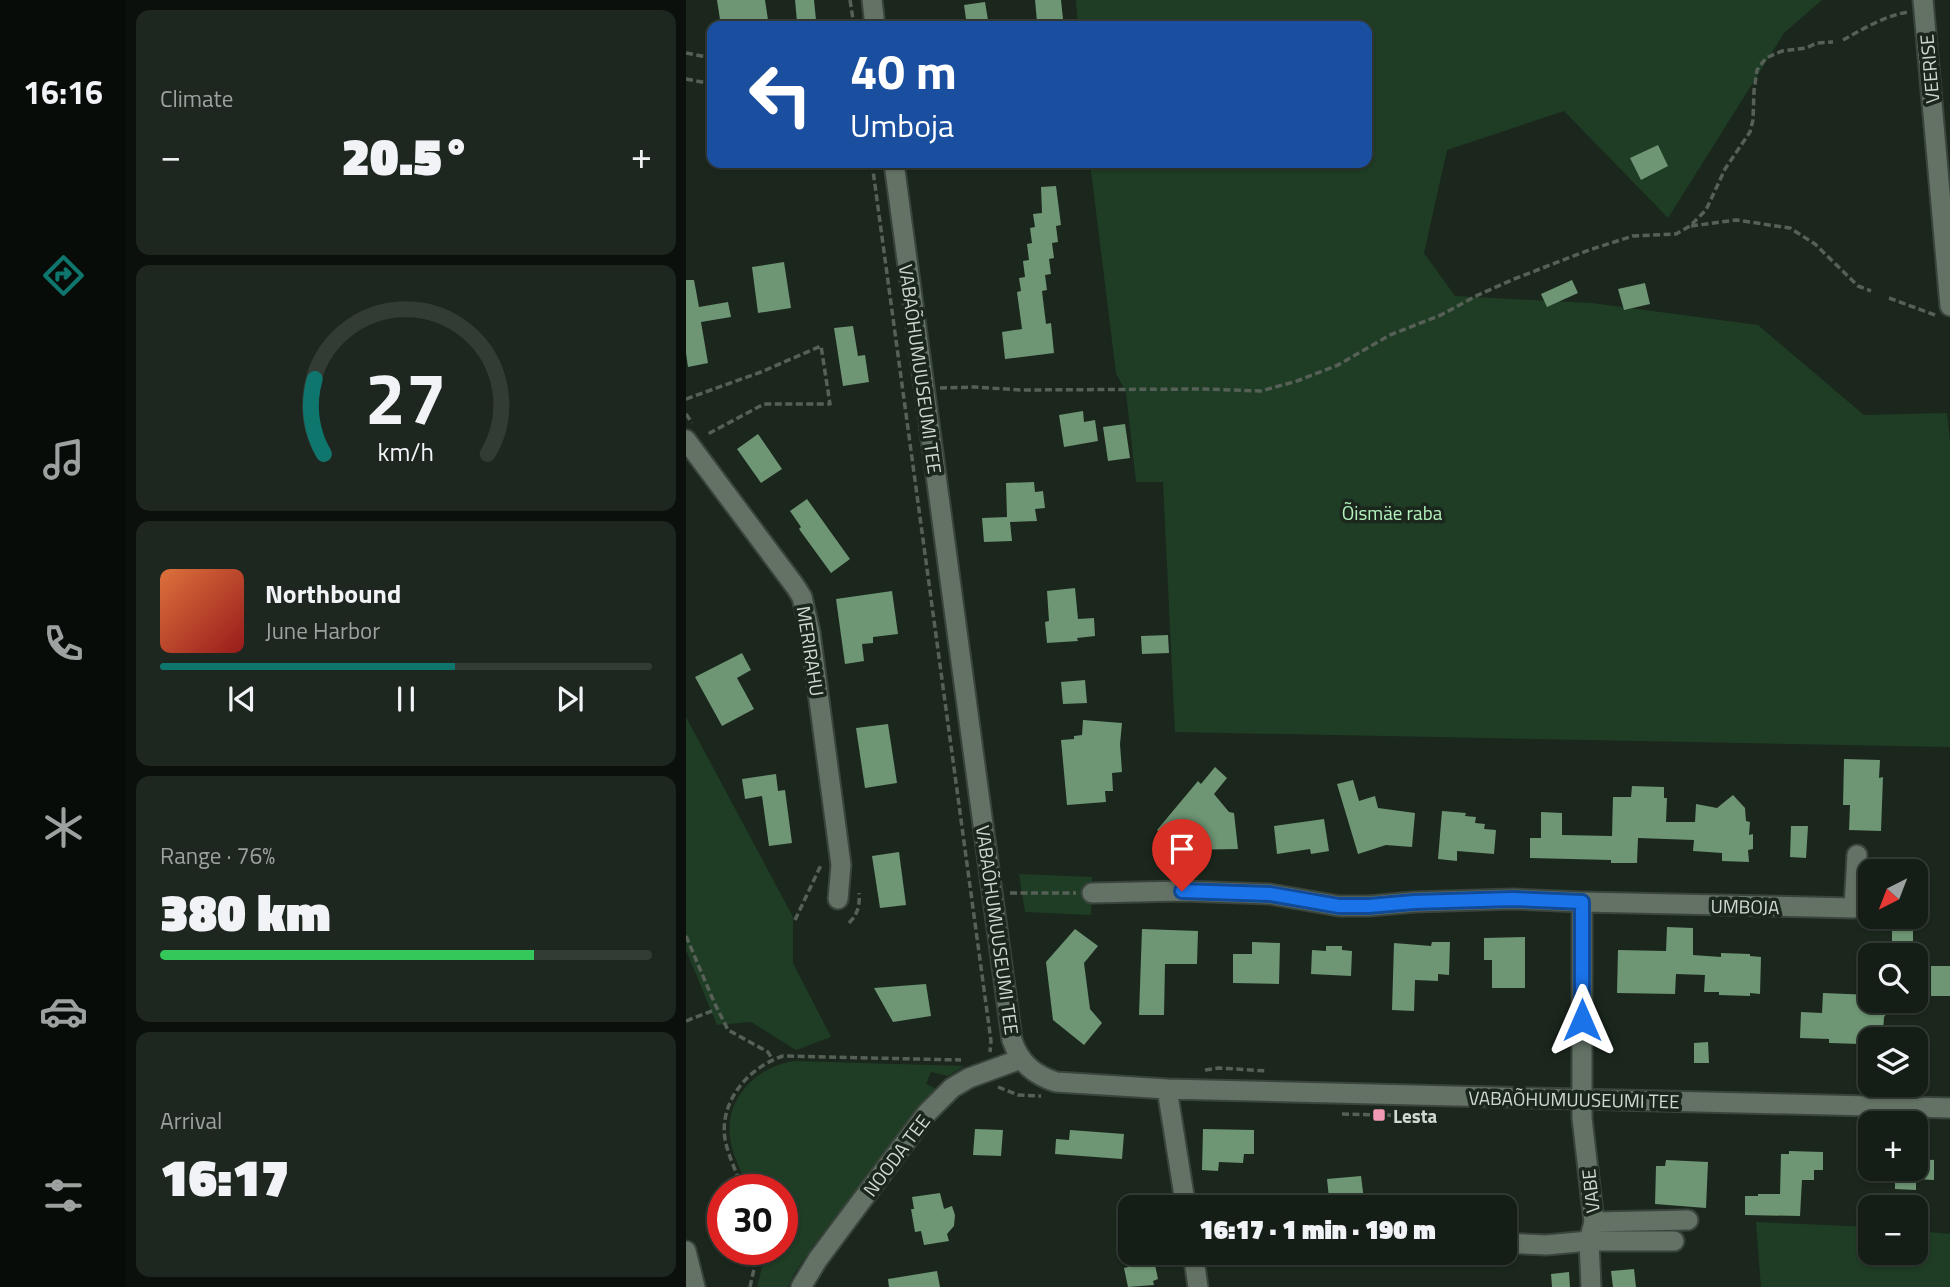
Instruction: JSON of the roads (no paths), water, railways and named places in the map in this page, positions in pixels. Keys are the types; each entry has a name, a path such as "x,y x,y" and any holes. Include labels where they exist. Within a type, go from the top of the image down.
{"street":[{"path":"872,0 875,21"},
{"name":"VEERISE","path":"1923,4 1946,311"},
{"name":"VABAÕHUMUUSEUMI TEE","path":"895,168 1012,1040 1021,1059 1033,1072 1056,1082 1167,1089 1950,1108"},
{"name":"MERIRAHU","path":"692,432 802,597 810,632 841,865 838,899"},
{"name":"UMBOJA","path":"1092,893 1182,891 1270,894 1339,906 1513,899 1854,908 1857,855"},
{"path":"1582,902 1582,1100"},
{"name":"NOODA TEE","path":"801,1287 841,1227 927,1113 952,1088 969,1078 1021,1059"},
{"path":"1167,1089 1184,1195"},
{"name":"VABE","path":"1517,1243 1546,1245 1591,1231 1582,1100"},
{"path":"1591,1231 1688,1220"},
{"path":"1591,1231 1674,1241"},
{"path":"1591,1231 1591,1287"},
{"path":"686,1251 695,1287"},
{"path":"1195,1265 1198,1287"}],"place":[{"name":"Lesta","path":"1379,1115"}],"park label":[{"name":"Õismäe raba","path":"1392,512"}]}
